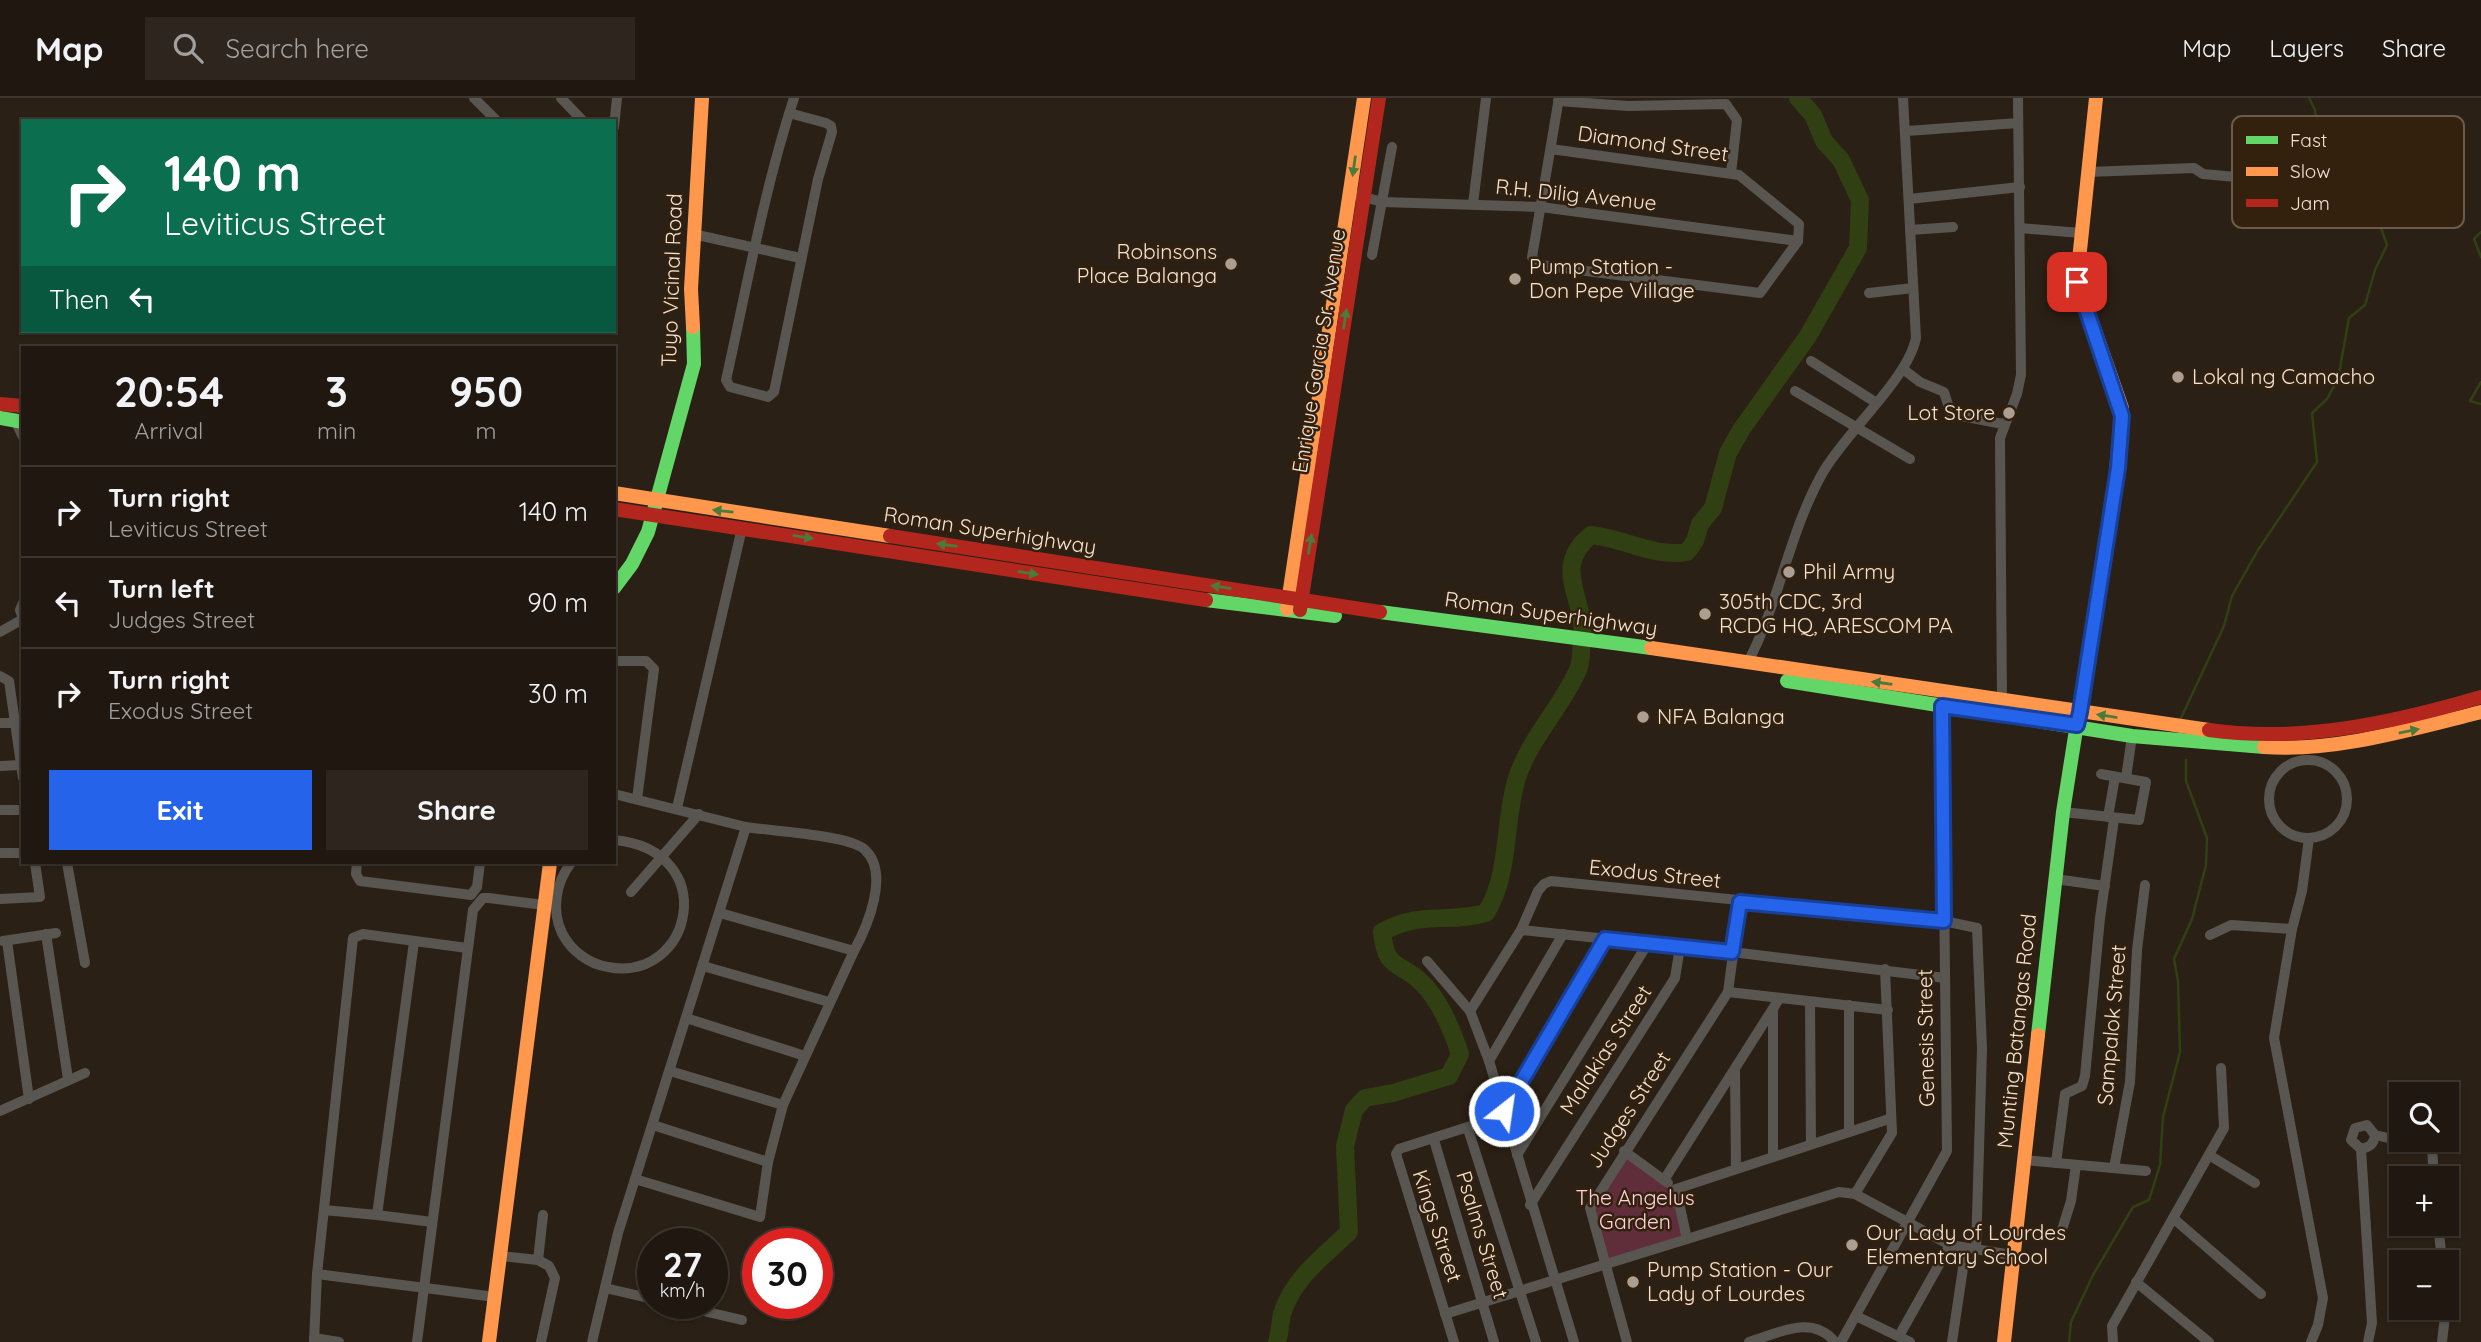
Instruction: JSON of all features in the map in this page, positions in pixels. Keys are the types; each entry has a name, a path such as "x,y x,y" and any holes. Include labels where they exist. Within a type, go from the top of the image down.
{"main road":[{"name":"Tuyo Vicinal Road","path":"616,585 642,547 694,363 693,234 702,98"},
{"name":"Enrique Garcia Sr. Avenue","path":"1357,196 1364,98"},
{"name":"Enrique Garcia Sr. Avenue","path":"1294,604 1357,196 1379,98"},
{"name":"Munting Batangas Road","path":"2004,1342 2063,812 2118,468 2122,416 2077,282 2096,98"},
{"path":"0,404 21,407"},
{"name":"Roman Superhighway","path":"616,494 654,507 742,528 1199,599 1294,604"},
{"name":"Roman Superhighway","path":"616,509 654,507 1294,604 1747,664 2002,702 2079,718 2132,736 2311,753 2481,712"},
{"name":"Roman Superhighway","path":"1590,644 1942,706 2232,733 2309,734 2393,721 2481,698"},
{"path":"489,1342 550,864"}],"street":[{"path":"474,98 495,119"},
{"path":"561,98 581,119"},
{"path":"615,119 617,98"},
{"path":"789,113 826,123 831,126 832,132 800,258 774,392 768,397 730,387 726,380 772,169 789,113 794,98"},
{"path":"1473,204 1486,98"},
{"path":"1747,664 1822,474 1854,428 1903,369 1916,338 1907,131 1903,98"},
{"path":"2002,702 2000,452 2003,424 2017,394 2021,375 2018,98"},
{"path":"1731,173 1737,120 1726,104 1559,99 1532,257 1539,265 1760,293 1798,241"},
{"path":"1907,131 2018,123"},
{"path":"1372,255 1392,147"},
{"name":"Diamond Street","path":"1551,149 1744,177 1799,224 1798,241"},
{"path":"2088,172 2194,167 2203,174 2232,177"},
{"path":"1909,199 2020,187"},
{"name":"R.H. Dilig Avenue","path":"1357,196 1382,202 1541,207 1798,241"},
{"path":"1910,230 1953,227"},
{"path":"2020,228 2081,233"},
{"path":"693,234 800,258"},
{"path":"1869,293 1913,288"},
{"path":"1811,361 1875,402"},
{"path":"1903,369 1920,382 1944,392 1951,414 2003,424"},
{"path":"1795,391 1910,459"},
{"path":"677,808 742,528"},
{"path":"0,632 21,621"},
{"path":"616,660 646,661 654,670 637,799"},
{"path":"0,676 9,681 21,765 0,766"},
{"name":"Genesis Street","path":"1841,1342 1947,1151 1942,706"},
{"path":"0,723 16,723"},
{"path":"2056,1163 2065,1094 2081,1086 2085,1076 2111,818 2132,736"},
{"path":"2311,753 2330,766 2343,781 2347,800 2342,819 2328,833 2309,838 2288,833 2273,818 2269,801 2271,785 2281,770 2311,753"},
{"path":"2063,812 2136,822 2141,816 2146,782 2101,774"},
{"path":"616,794 746,827 836,840 864,849 871,859 876,892 871,919 829,1002 783,1105 768,1162 760,1217 635,1179"},
{"path":"0,810 21,810"},
{"path":"631,892 699,814"},
{"path":"594,1342 605,1288 635,1179 746,827"},
{"path":"2309,838 2302,891 2292,929 2274,1038 2323,1298 2318,1325 2311,1342"},
{"path":"570,864 558,886 556,911 562,933 575,952 597,965 621,970 645,965 667,950 680,928 685,902 678,876 664,857 639,842 616,840"},
{"path":"0,853 21,853"},
{"path":"0,899 40,897 35,864"},
{"path":"67,864 85,963"},
{"path":"357,864 356,874 360,881 471,895 477,887 480,864"},
{"path":"2055,879 2105,886"},
{"name":"Exodus Street","path":"1470,1011 1521,930 1538,891 1551,881 1973,926 1978,933 1982,1049 1971,1249"},
{"name":"Sampalok Street","path":"2115,1168 2130,1083 2137,950 2145,885"},
{"path":"417,1342 473,910 484,898 544,905"},
{"name":"Judges Street","path":"1627,1342 1590,1208 1728,992 1740,902"},
{"path":"720,913 855,951"},
{"path":"2210,934 2231,925 2292,929"},
{"path":"1521,930 1945,978"},
{"path":"29,1098 4,941 51,933 68,1079"},
{"path":"339,1342 314,1340 317,1273 350,946 358,934 467,948"},
{"path":"1489,1060 1563,934"},
{"path":"1505,1113 1605,939"},
{"path":"377,1215 414,942"},
{"path":"1517,1155 1648,943"},
{"name":"Malakias Street","path":"1530,1205 1675,978 1680,947"},
{"path":"1427,961 1470,1011 1489,1060 1530,1205 1574,1342"},
{"path":"703,966 829,1002"},
{"path":"1855,1194 1892,1133 1889,1119 1885,970"},
{"path":"1728,992 1888,1010"},
{"path":"1664,1180 1779,999"},
{"path":"1810,1002 1811,1144"},
{"path":"1849,1005 1849,1132"},
{"path":"1773,1011 1773,1157"},
{"path":"686,1018 805,1056"},
{"path":"2113,1342 2112,1326 2224,1128 2221,1068"},
{"path":"1735,1070 1736,1169"},
{"path":"670,1071 783,1105"},
{"path":"0,1111 85,1073"},
{"name":"Kings Street","path":"1454,1342 1396,1160 1399,1149 1468,1129 1505,1113"},
{"path":"1676,1189 1889,1119"},
{"path":"653,1125 768,1162"},
{"path":"2368,1342 2372,1323 2361,1149 2351,1140 2355,1128 2367,1125 2375,1135 2432,1148 2433,1166"},
{"path":"1468,1129 1536,1342"},
{"path":"2361,1149 2368,1148 2374,1142 2375,1135"},
{"name":"Psalms Street","path":"1434,1140 1494,1342"},
{"path":"1624,1151 1676,1189 1687,1239"},
{"path":"2209,1156 2255,1183"},
{"path":"2023,1160 2146,1171"},
{"path":"2061,1233 2071,1201 2076,1165"},
{"path":"1445,1314 1839,1192 1855,1194 1950,1245 2012,1255"},
{"path":"324,1210 432,1222"},
{"path":"538,1260 542,1215"},
{"path":"2173,1218 2262,1294"},
{"path":"1899,1336 1950,1245"},
{"path":"1952,1342 1971,1249"},
{"path":"501,1256 538,1260 550,1266 555,1278 541,1342"},
{"path":"317,1273 495,1297"},
{"path":"2136,1282 2209,1342"},
{"path":"605,1288 637,1295"},
{"path":"1856,1316 1910,1342"},
{"path":"728,1317 742,1320"},
{"path":"2442,1342 2445,1320"},
{"path":"1749,1342 1797,1327 1812,1326 1835,1342"}],"green space":[{"name":"The Angelus Garden","path":"1625,1153 1673,1189 1686,1234 1606,1261 1592,1208"}],"waterway":[{"path":"1277,1342 1282,1314 1293,1290 1310,1269 1349,1232 1345,1146 1354,1110 1365,1098 1393,1093 1449,1076 1460,1054 1439,1005 1420,981 1390,959 1382,932 1410,921 1459,918 1486,913 1494,897 1503,864 1517,778 1530,750 1571,684 1579,666 1582,624 1571,572 1579,547 1591,535 1651,550 1687,552 1695,541 1700,524 1713,508 1728,453 1741,430 1808,336 1858,248 1860,200 1841,160 1824,141 1813,115 1798,98"},
{"path":"2309,98 2316,116"},
{"path":"2181,718 2224,626 2232,596 2258,550 2317,462 2312,413 2327,399 2338,379 2349,318 2365,305 2375,270 2387,245 2381,228"},
{"path":"2481,232 2474,239 2481,257"},
{"path":"2481,382 2470,401 2481,404"},
{"path":"2069,1342 2071,1322 2093,1275 2133,1207 2149,1200 2160,1165 2163,1117 2180,1052 2178,981 2174,959 2192,919 2206,865 2207,838 2186,781 2186,760"}],"traffic: fast":[{"path":"616,585 632,564 648,532 694,364 693,327"},
{"path":"0,418 21,422"},
{"path":"2038,1035 2063,812 2115,483"},
{"path":"1206,600 1335,616"},
{"path":"1380,612 1651,648"},
{"path":"1787,681 2132,736 2264,747"}],"traffic: slow":[{"path":"693,327 691,289 702,98"},
{"path":"1287,609 1364,98"},
{"path":"2096,98 2077,279 2122,408 2115,483"},
{"path":"616,493 890,536"},
{"path":"1651,648 2209,730"},
{"path":"2264,747 2291,748 2346,743 2481,712"},
{"path":"489,1342 550,864"},
{"path":"2004,1342 2038,1035"}],"traffic: jam":[{"path":"1300,610 1379,98"},
{"path":"0,404 21,406"},
{"path":"616,509 1206,600"},
{"path":"890,536 1380,612"},
{"path":"2209,730 2278,734 2346,728 2414,715 2481,697"}],"place":[{"name":"Robinsons Place Balanga","path":"1231,264"},
{"name":"Pump Station - Don Pepe Village","path":"1515,279"},
{"name":"Lokal ng Camacho","path":"2178,377"},
{"name":"Lot Store","path":"2009,413"},
{"name":"Phil Army","path":"1789,572"},
{"name":"305th CDC, 3rd RCDG HQ, ARESCOM PA","path":"1705,614"},
{"name":"NFA Balanga","path":"1643,717"},
{"name":"Our Lady of Lourdes Elementary School","path":"1852,1245"},
{"name":"Pump Station - Our Lady of Lourdes","path":"1633,1282"}],"route":[{"path":"1504,1111 1605,939 1732,952 1740,902 1944,921 1942,706 2077,725 2080,712 2118,468 2122,408 2077,282"}]}
